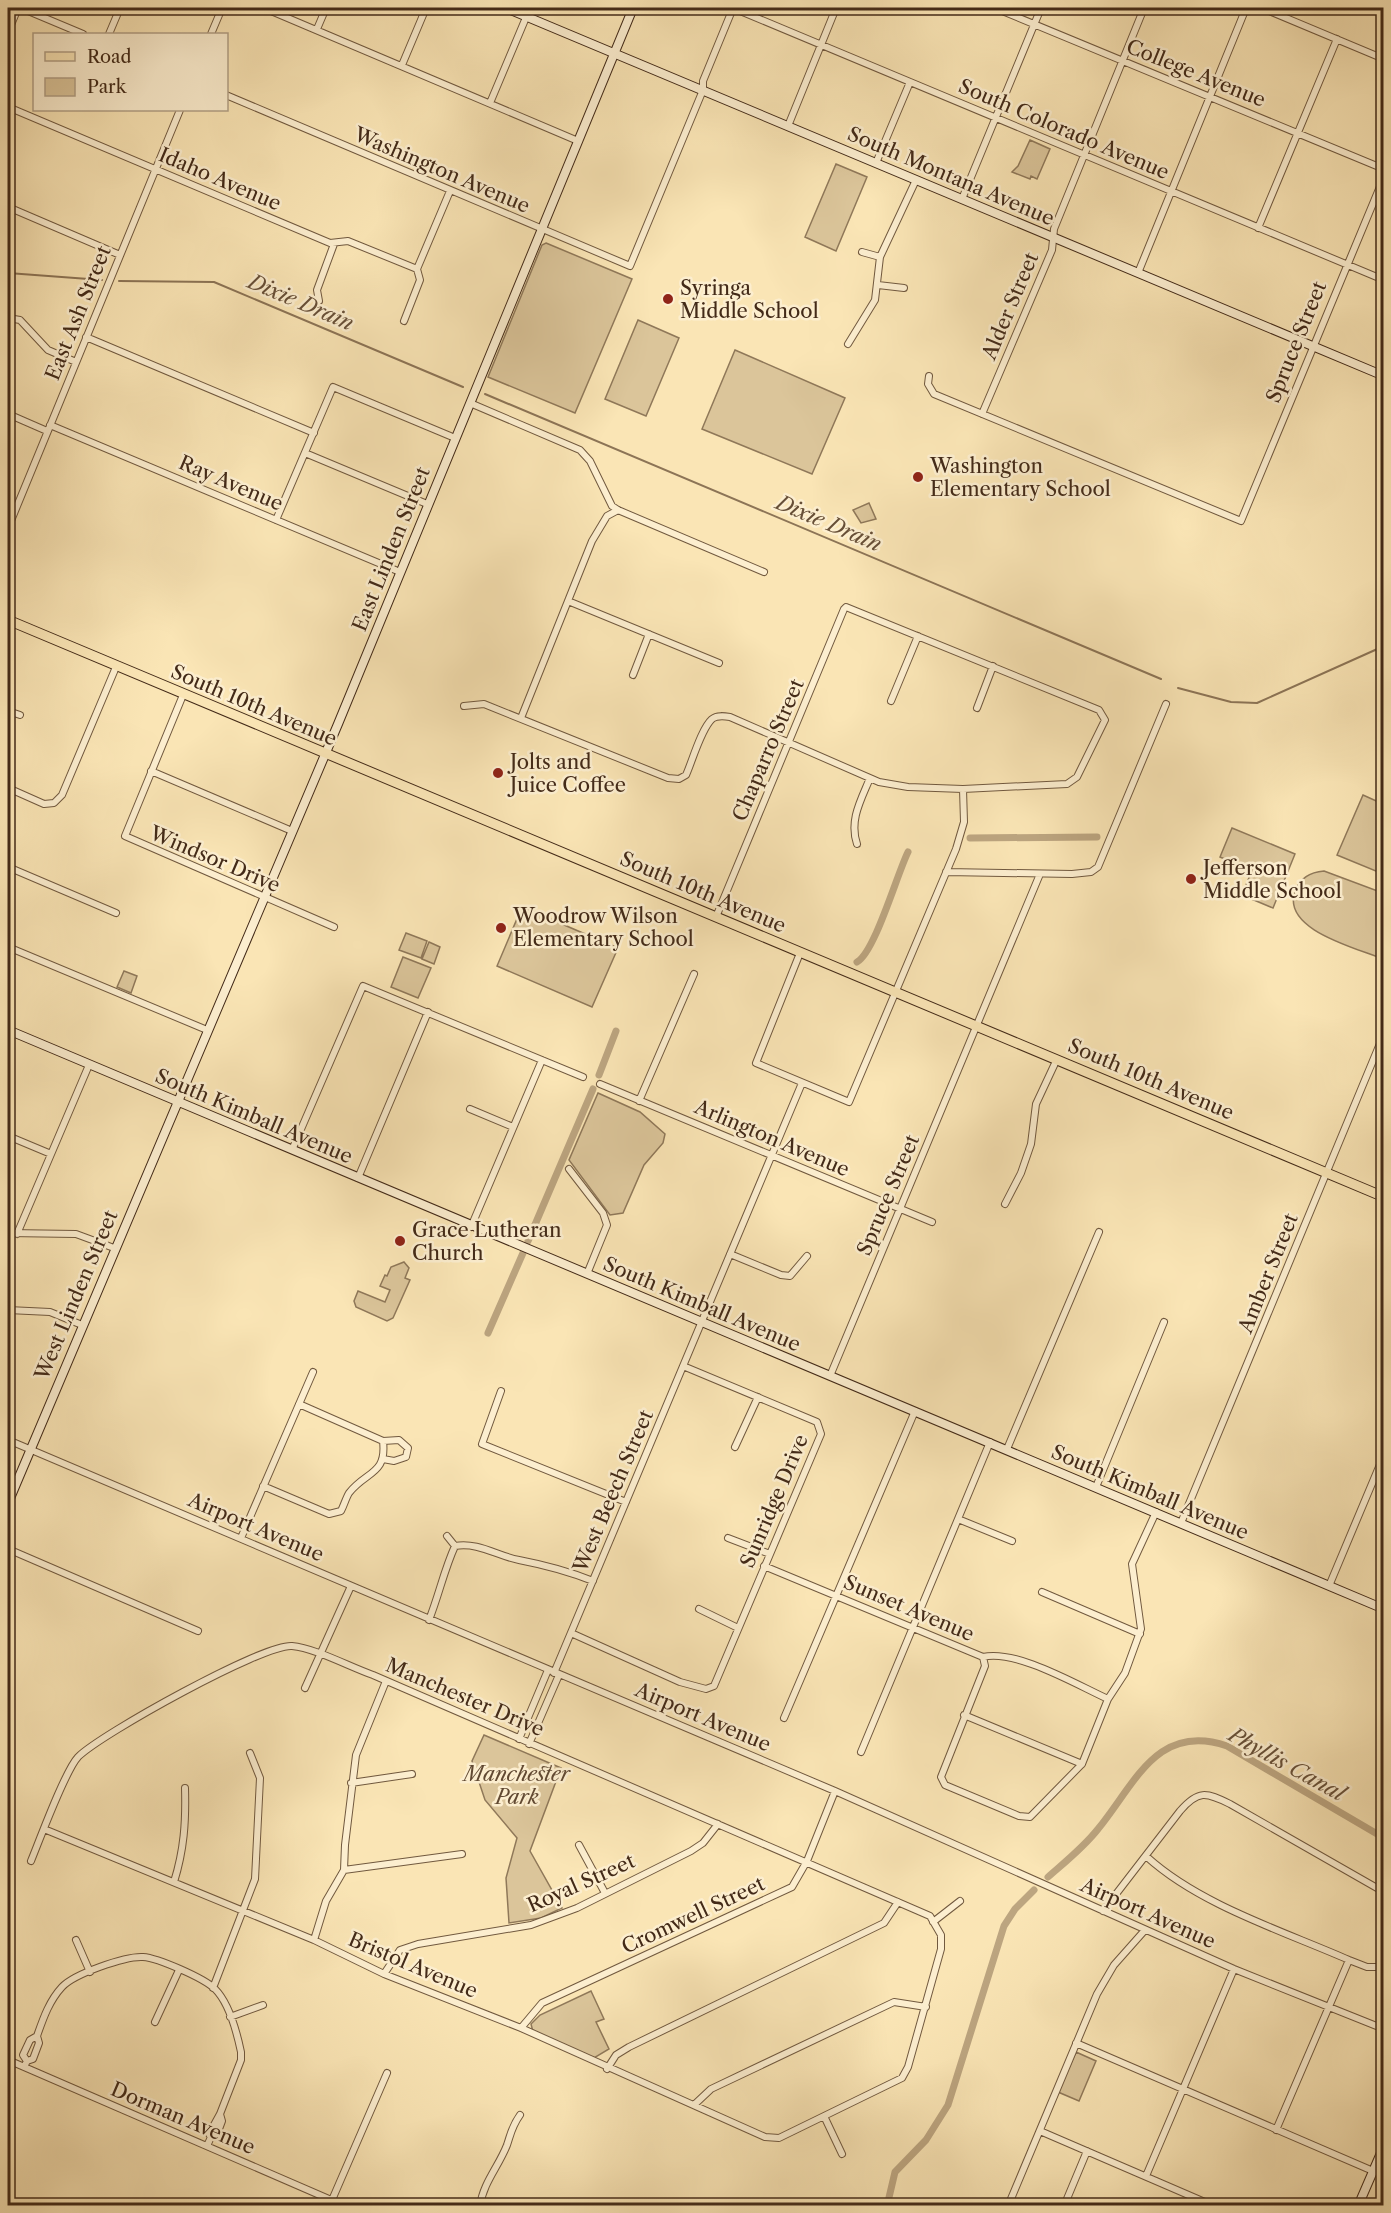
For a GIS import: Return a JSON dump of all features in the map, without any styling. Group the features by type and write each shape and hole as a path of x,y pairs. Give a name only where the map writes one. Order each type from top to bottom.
{"main road":[{"name":"South 10th Avenue","path":"8,621 1383,1197"}],"street":[{"path":"8,32 20,8 81,33"},
{"path":"109,33 120,8"},
{"path":"211,33 222,8"},
{"path":"264,8 578,141"},
{"path":"317,29 326,8"},
{"path":"402,65 426,8"},
{"name":"South Montana Avenue","path":"506,8 529,12 614,53 1383,376"},
{"name":"East Linden Street","path":"177,1101 325,755 633,8"},
{"path":"703,90 703,81 733,8"},
{"name":"South Colorado Avenue","path":"733,8 1383,280"},
{"path":"788,126 836,8"},
{"name":"College Avenue","path":"995,8 1383,169"},
{"path":"962,199 1041,8"},
{"name":"Alder Street","path":"982,414 1052,250 1053,237 1083,155 1144,8"},
{"path":"1138,273 1246,8"},
{"path":"1262,8 1383,59"},
{"path":"489,103 529,12"},
{"path":"1258,228 1337,39"},
{"path":"876,163 910,82"},
{"name":"Washington Avenue","path":"228,96 542,231 630,266 703,90"},
{"name":"Idaho Avenue","path":"8,107 334,244 348,241 418,271"},
{"name":"East Ash Street","path":"8,528 10,515 49,428 180,111"},
{"name":"Spruce Street","path":"982,414 1241,521 1383,177"},
{"path":"848,344 875,300 880,257 916,180"},
{"path":"404,321 420,280 418,271 450,191"},
{"path":"8,207 120,255"},
{"path":"319,301 317,290 334,244"},
{"path":"862,252 880,257"},
{"path":"878,285 904,288"},
{"path":"8,318 20,320 48,350 76,362"},
{"path":"86,337 314,433"},
{"path":"929,376 929,388 934,394 982,414"},
{"path":"276,520 333,387 454,438"},
{"path":"470,403 580,450 590,461 612,506 618,510 764,572"},
{"name":"Ray Avenue","path":"8,414 49,428 400,572"},
{"path":"305,453 427,504"},
{"path":"521,717 592,541 607,516 618,510"},
{"path":"568,601 719,663"},
{"name":"Chaparro Street","path":"716,917 844,609 846,607 858,610 918,636"},
{"path":"633,675 649,634"},
{"path":"464,706 484,704 668,778 679,779 686,776 713,718 730,717 870,778 908,788 963,789 1067,784 1077,777 1105,720 1099,710 918,636 891,701"},
{"path":"977,708 993,666"},
{"path":"8,788 44,804 54,803 62,795 116,667"},
{"name":"Windsor Drive","path":"183,695 125,836 334,927"},
{"path":"946,872 1040,874 1091,872 1098,867 1166,704"},
{"path":"8,711 20,716"},
{"path":"151,771 292,831"},
{"path":"857,844 853,831 856,810 870,778"},
{"path":"800,953 756,1063 849,1102 946,872 964,822 963,789"},
{"path":"8,867 116,913"},
{"name":"Spruce Street","path":"830,1376 978,1027 1040,874"},
{"path":"8,947 207,1030"},
{"path":"639,1101 694,974"},
{"path":"292,1150 363,986 583,1077"},
{"path":"358,1179 428,1012"},
{"name":"South Kimball Avenue","path":"8,1030 471,1227 702,1321 1383,1609"},
{"name":"Amber Street","path":"1181,1523 1383,1034"},
{"path":"1005,1204 1021,1173 1031,1144 1036,1104 1057,1059"},
{"path":"471,1227 542,1060"},
{"path":"17,1234 89,1065"},
{"name":"West Beech Street","path":"530,1743 554,1673 802,1083"},
{"name":"Arlington Avenue","path":"600,1084 932,1222"},
{"name":"West Linden Street","path":"8,1503 177,1101"},
{"path":"470,1109 513,1127"},
{"path":"8,1136 51,1154"},
{"path":"569,1169 603,1213 607,1225 587,1274"},
{"path":"1007,1449 1099,1232"},
{"path":"8,1233 76,1234 114,1248"},
{"path":"730,1254 781,1275 790,1276 807,1256"},
{"path":"8,1310 50,1312 82,1325"},
{"path":"1096,1487 1164,1322"},
{"name":"Sunridge Drive","path":"571,1633 680,1682 706,1689 714,1686 770,1554 821,1429 816,1422 683,1366"},
{"path":"241,1538 313,1372"},
{"path":"501,1391 482,1444 626,1502"},
{"path":"735,1447 758,1397"},
{"path":"299,1404 383,1441 399,1440 404,1443 408,1453 401,1460 383,1459"},
{"path":"784,1718 915,1411"},
{"name":"Airport Avenue","path":"8,1440 835,1791 1234,1969 1383,2029"},
{"path":"263,1486 329,1514 341,1511 349,1494 381,1465 383,1441"},
{"path":"861,1752 990,1442"},
{"path":"1329,1586 1383,1455"},
{"path":"983,1657 985,1666 942,1771 943,1782 1000,1808 1030,1818 1082,1764 1108,1699 1125,1673 1140,1634 1132,1564 1156,1512"},
{"path":"958,1519 1012,1541"},
{"path":"447,1536 455,1546"},
{"path":"728,1538 770,1554"},
{"path":"455,1546 473,1545 518,1560 562,1568 593,1581"},
{"path":"429,1620 442,1589 455,1546"},
{"path":"8,1550 198,1630"},
{"name":"Sunset Avenue","path":"764,1566 983,1657 1002,1656 1029,1664 1108,1699"},
{"path":"305,1688 351,1586"},
{"path":"1042,1592 1140,1634"},
{"path":"699,1609 738,1628"},
{"name":"Manchester Drive","path":"31,1861 77,1758 110,1734 271,1650 290,1646 386,1681 930,1916 941,1935 941,1949 926,2007"},
{"name":"West Beech Street","path":"519,1739 554,1673"},
{"path":"314,1940 327,1901 344,1869 351,1783 356,1755 386,1681"},
{"path":"964,1715 1082,1764"},
{"path":"213,1988 245,1912 255,1880 260,1778 250,1753"},
{"path":"351,1783 412,1774"},
{"path":"174,1882 184,1843 185,1788"},
{"name":"Cromwell Street","path":"521,2028 542,2003 792,1887 807,1861 835,1791"},
{"path":"1103,1911 1147,1857 1191,1797 1202,1794 1214,1796 1230,1804 1383,1892"},
{"name":"Royal Street","path":"384,1974 400,1950 418,1944 531,1925 577,1908 691,1851 704,1843 718,1824"},
{"name":"Bristol Avenue","path":"44,1829 314,1940 384,1974 521,2028 607,2069 765,2137 779,2138 824,2116"},
{"path":"579,1845 605,1893"},
{"path":"344,1869 462,1854"},
{"path":"1147,1857 1166,1874 1198,1895 1349,1959 1381,1968"},
{"path":"933,1922 960,1901"},
{"path":"607,2069 616,2055 629,2047 884,1923 898,1902"},
{"path":"1008,2205 1097,1994 1114,1965 1144,1930"},
{"path":"76,1940 90,1972"},
{"path":"26,2064 33,2059 39,2043 37,2036 45,2014 64,1984 130,1957 145,1957 179,1970 213,1988 230,2017 238,2041 241,2060 220,2114 222,2121 216,2137 211,2137 207,2146"},
{"path":"1276,2130 1349,1959"},
{"path":"1146,2176 1234,1969"},
{"path":"155,2022 179,1970"},
{"path":"694,2105 711,2090 894,2002 926,2007 908,2067 902,2078 824,2116 842,2154"},
{"path":"230,2017 263,2005"},
{"path":"1076,2043 1372,2171"},
{"name":"Dorman Avenue","path":"8,2060 26,2064 207,2146 345,2205"},
{"path":"332,2200 387,2073"},
{"path":"480,2205 481,2196 507,2144 511,2127 520,2115"},
{"path":"1040,2131 1214,2205"},
{"path":"1358,2205 1383,2146"},
{"path":"1064,2205 1087,2151"}],"green space":[{"path":"1030,140 1050,149 1037,179 1031,176 1030,179 1012,172 1018,166"},
{"path":"836,164 867,177 836,251 805,237"},
{"path":"546,243 632,279 575,413 488,377 542,245"},
{"path":"638,320 679,338 646,416 605,399"},
{"path":"735,350 845,398 812,474 702,429"},
{"path":"869,503 876,519 861,523 853,510"},
{"path":"1363,795 1383,804 1383,874 1337,855"},
{"path":"1232,828 1295,854 1273,908 1242,895 1252,870 1220,857"},
{"path":"1324,871 1383,893 1383,959 1324,936 1299,917 1294,905 1297,886 1307,876"},
{"path":"522,907 618,948 592,1007 497,966"},
{"path":"406,933 427,941 421,958 399,950"},
{"path":"429,942 440,947 434,964 422,959"},
{"path":"403,957 431,968 418,998 391,987"},
{"path":"124,971 137,976 131,993 117,987"},
{"path":"598,1093 640,1112 665,1134 663,1143 644,1165 623,1213 610,1215 569,1160"},
{"path":"404,1262 409,1268 405,1278 410,1280 393,1318 387,1321 356,1307 354,1301 358,1291 385,1302 390,1290 380,1286 385,1275 387,1276 391,1267"},
{"name":"Manchester Park","path":"484,1735 561,1768 530,1851 562,1908 541,1918 509,1923 506,1878 517,1838 485,1800 472,1761"},
{"path":"591,1991 604,2019 596,2022 609,2049 594,2058 533,2032 531,2024 540,2015"},
{"path":"1076,2052 1096,2061 1079,2101 1058,2092"}],"waterway":[{"name":"Dixie Drain","path":"8,273 102,280"},
{"name":"Dixie Drain","path":"119,281 214,282 463,387"},
{"name":"Dixie Drain","path":"485,394 1161,679"},
{"name":"Dixie Drain","path":"1178,688 1231,702 1257,703 1384,646"},
{"path":"970,838 1097,837"},
{"path":"857,962 864,955 878,929 908,852"},
{"path":"599,1075 616,1031"},
{"path":"528,1241 593,1089"},
{"path":"488,1333 523,1253"},
{"name":"Phyllis Canal","path":"1048,1877 1093,1836 1150,1762 1165,1750 1183,1743 1203,1741 1227,1746 1384,1838"},
{"name":"Phyllis Canal","path":"887,2206 895,2172 926,2140 948,2105 1004,1926 1015,1909 1034,1890"}],"place":[{"name":"Syringa Middle School","path":"668,299"},
{"name":"Washington Elementary School","path":"918,477"},
{"name":"Jolts and Juice Coffee","path":"498,773"},
{"name":"Jefferson Middle School","path":"1191,879"},
{"name":"Woodrow Wilson Elementary School","path":"501,928"},
{"name":"Grace Lutheran Church","path":"400,1241"}]}
